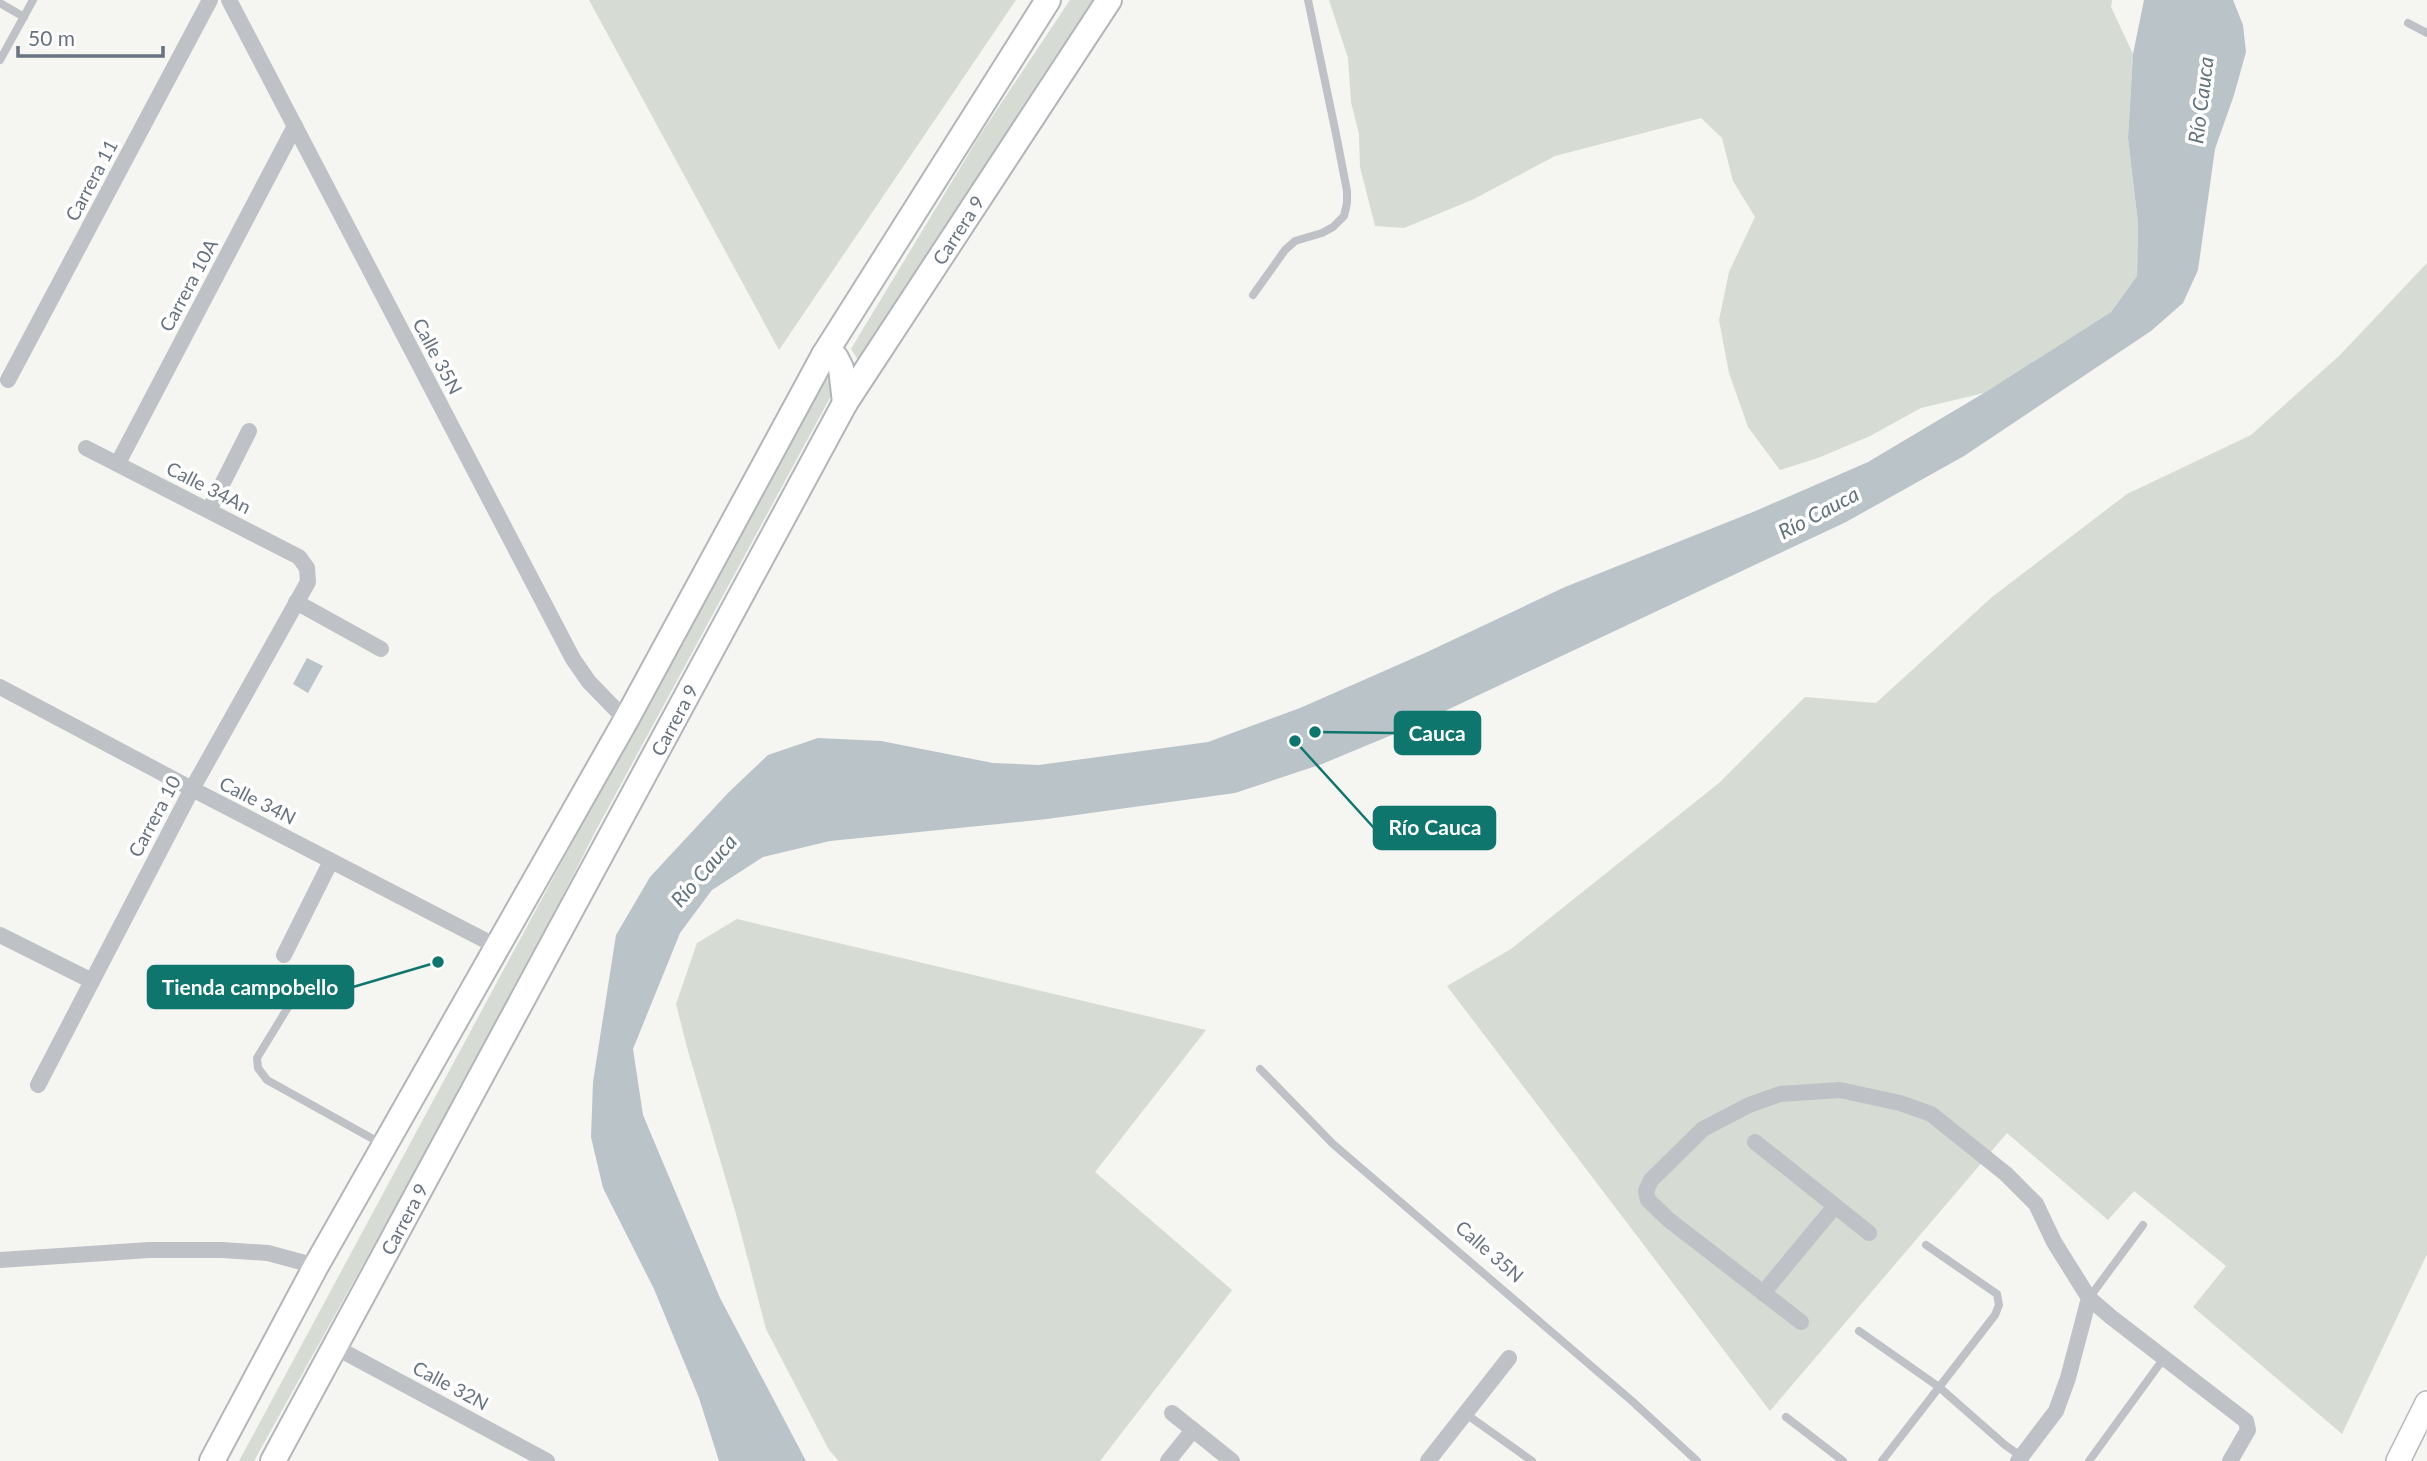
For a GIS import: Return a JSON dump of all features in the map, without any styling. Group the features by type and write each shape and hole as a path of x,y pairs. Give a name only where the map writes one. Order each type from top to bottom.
{"main road":[{"path":"212,1461 316,1266 626,720 824,355 1048,0"},
{"name":"Carrera 9","path":"273,1461 845,404 1109,0"},
{"path":"824,355 836,358 841,368 845,404"},
{"path":"2398,1461 2427,1403"}],"street":[{"name":"Carrera 11","path":"8,380 210,0"},
{"name":"Calle 35N","path":"229,0 573,659 589,682 626,720"},
{"name":"Carrera 10A","path":"118,463 295,126"},
{"path":"209,510 248,431"},
{"name":"Calle 34An","path":"86,449 299,557 307,568"},
{"name":"Carrera 10","path":"38,1085 192,789 307,582 307,568"},
{"path":"296,602 381,649"},
{"name":"Calle 34N","path":"0,687 498,947"},
{"path":"284,955 331,861"},
{"path":"0,934 92,981"},
{"path":"1801,1322 1669,1220 1648,1200 1646,1191 1651,1180 1703,1129 1721,1118 1780,1094 1840,1090 1900,1103 1931,1114 2006,1174 2036,1205 2054,1242 2090,1298 2246,1421 2248,1430 2230,1461"},
{"path":"1755,1142 1869,1233"},
{"path":"1763,1293 1835,1206"},
{"path":"0,1260 149,1250 222,1250 268,1253 316,1266"},
{"path":"2020,1459 2056,1412 2090,1298"},
{"name":"Calle 32N","path":"335,1347 547,1461"},
{"path":"1428,1461 1509,1358"},
{"path":"1172,1413 1232,1461"},
{"path":"1168,1461 1193,1430"}],"lane":[{"path":"0,60 33,0"},
{"path":"1253,295 1285,250 1295,241 1334,227 1344,216 1348,204 1308,0"},
{"path":"0,3 24,17"},
{"path":"2408,23 2427,33"},
{"path":"293,999 257,1058 258,1068 267,1080 384,1145"},
{"name":"Calle 35N","path":"1260,1069 1333,1144 1632,1401 1697,1461"},
{"path":"2090,1298 2143,1225"},
{"path":"1882,1461 1996,1315 1999,1305 1997,1294 1926,1245"},
{"path":"1859,1331 1938,1387 2020,1459"},
{"path":"2089,1461 2164,1358"},
{"path":"1466,1414 1532,1461"},
{"path":"1786,1417 1843,1461"}],"shaded area":[{"path":"589,0 1016,0 779,350"},
{"path":"1070,0 1097,0 859,361 851,349 980,135"},
{"path":"1329,0 2112,0 2111,7 2133,54 2128,138 2138,223 2137,276 2111,312 1984,393 1921,408 1870,436 1818,458 1780,470 1748,427 1729,373 1719,320 1729,272 1755,217 1733,181 1722,138 1701,118 1555,156 1474,199 1404,228 1375,226 1360,167 1359,134 1351,102 1348,58"},
{"path":"2427,263 2427,1254 2342,1434 2193,1307 2226,1266 2134,1191 2108,1220 2007,1133 1770,1411 1447,986 1511,949 1719,783 1805,697 1876,703 1992,597 2127,494 2251,435 2340,355"},
{"path":"827,375 832,394 594,834 518,985 254,1461 239,1461 579,830"},
{"path":"737,919 1206,1030 1095,1172 1232,1290 1100,1461 839,1461 829,1450 766,1329 676,1004 697,943"}],"water":[{"name":"Río Cauca","path":"2144,0 2233,0 2243,25 2246,52 2215,149 2198,270 2183,303 2151,331 1964,456 1846,522 1411,727 1322,764 1235,793 1047,819 830,841 763,857 712,890 680,933 633,1049 643,1115 720,1298 806,1461 719,1461 699,1398 654,1289 603,1188 591,1137 593,1082 616,935 650,877 728,793 768,755 818,738 881,741 993,763 1039,765 1208,742 1300,708 1565,587 1753,512 1868,462 1984,393 2111,312 2137,276 2138,223 2128,138 2133,54"},
{"path":"307,658 323,666 308,693 293,684"}],"place":[{"name":"Cauca","path":"1315,732"},
{"name":"Río Cauca","path":"1295,741"},
{"name":"Tienda campobello","path":"438,962"}]}
